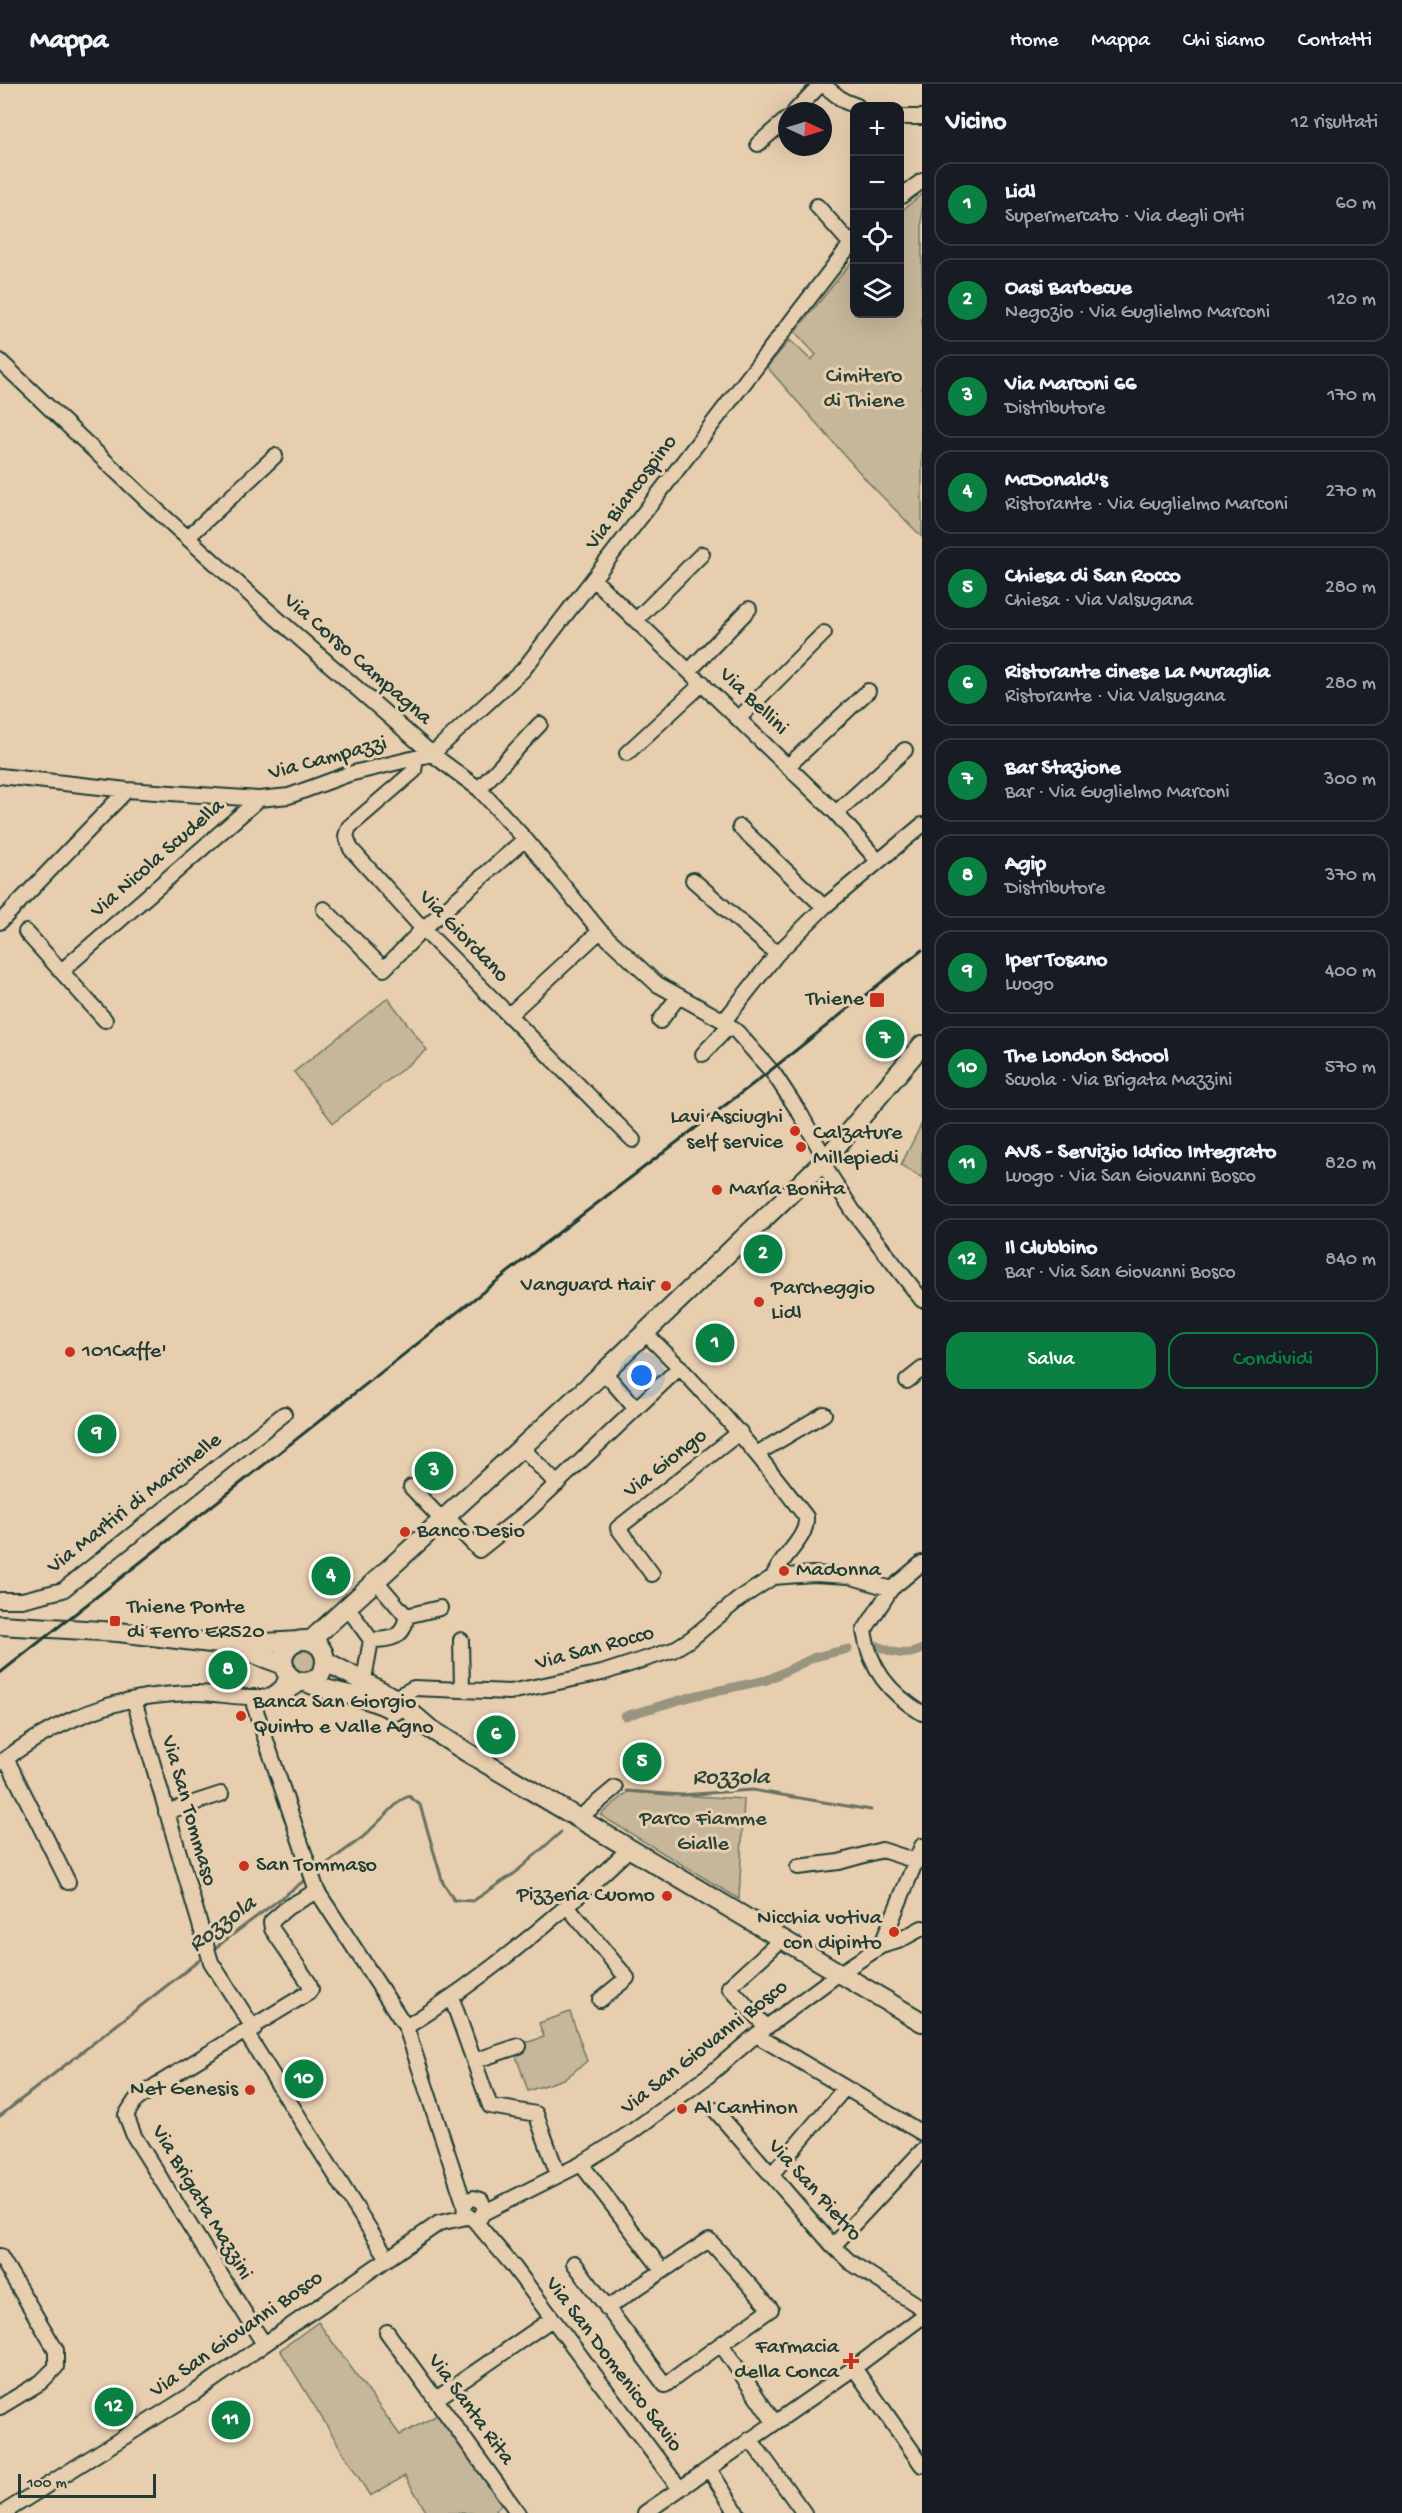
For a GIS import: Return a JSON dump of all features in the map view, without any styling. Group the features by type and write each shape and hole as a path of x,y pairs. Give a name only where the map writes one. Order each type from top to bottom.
{"main road":[{"path":"0,1625 52,1627 228,1645 270,1641 303,1632 345,1610 604,1372 825,1160 922,1046"},
{"path":"295,1676 287,1650 314,1649 325,1643 345,1610"},
{"path":"0,1618 27,1625"},
{"path":"270,1641 314,1649 364,1688 429,1728 628,1850 922,2022"},
{"path":"228,1645 320,1688 364,1688 394,1698 429,1728"},
{"path":"295,1676 320,1675 314,1649"}],"street":[{"path":"804,102 822,84 850,103"},
{"path":"904,117 922,117"},
{"path":"758,144 778,126"},
{"path":"904,194 922,181"},
{"name":"Via Biancospino","path":"817,206 850,239"},
{"name":"Via Biancospino","path":"432,754 523,670 850,246"},
{"name":"Via Corso Campagna","path":"0,361 187,538 432,754 479,789 525,839 600,931 657,984 727,1024 774,1074 801,1115 825,1160 828,1172 852,1211 922,1300"},
{"path":"187,538 275,456"},
{"path":"637,619 702,554"},
{"name":"Via Bellini","path":"593,579 836,813 878,861"},
{"path":"690,670 749,609"},
{"path":"739,718 824,633"},
{"path":"627,753 703,683"},
{"path":"788,766 868,691"},
{"path":"479,789 540,724"},
{"path":"836,813 905,750"},
{"name":"Via Campazzi","path":"0,776 127,790 259,799 289,796 349,774 432,754"},
{"name":"Via Giordano","path":"417,758 414,771 349,827 346,836 351,849 423,929 633,1140"},
{"path":"0,922 127,790"},
{"name":"Via Nicola Scudella","path":"65,975 77,970 84,961 84,951 259,799"},
{"path":"704,1054 777,954 824,907 922,825"},
{"path":"740,827 824,907"},
{"path":"324,909 384,969 423,929 525,839"},
{"path":"693,880 777,954"},
{"path":"509,1015 600,931"},
{"path":"26,932 105,1020"},
{"path":"660,1021 678,997"},
{"path":"645,1333 740,1432 807,1521 801,1535 781,1561 773,1577"},
{"path":"411,1487 479,1550 528,1511 680,1367"},
{"path":"907,1381 922,1369"},
{"path":"604,1372 636,1409"},
{"name":"Via Martiri di Marcinelle","path":"0,1600 22,1600 63,1590 284,1414"},
{"path":"758,1453 824,1414"},
{"name":"Via Giongo","path":"652,1574 618,1528 740,1432"},
{"path":"522,1448 557,1484"},
{"path":"922,1563 891,1589 864,1631 866,1645 876,1671 887,1687 902,1701 922,1713"},
{"name":"Via San Rocco","path":"394,1698 414,1688 510,1692 602,1673 663,1653 692,1638 739,1599 773,1577 813,1574 849,1576 891,1589"},
{"path":"377,1582 406,1616"},
{"path":"406,1616 440,1608"},
{"path":"345,1610 371,1640 364,1688"},
{"path":"371,1640 395,1637 402,1633 406,1616"},
{"path":"461,1640 462,1689"},
{"path":"68,1882 3,1760 36,1738 107,1704 196,1693 270,1698 295,1676"},
{"path":"255,1697 255,1705 313,1881 406,2027 452,1999 509,1956 568,1907 628,1850"},
{"name":"Via San Tommaso","path":"134,1700 211,1962 250,2031"},
{"path":"579,1818 615,1788"},
{"path":"166,1812 221,1794"},
{"path":"881,1946 922,1846"},
{"path":"798,1867 839,1862 882,1850 916,1861"},
{"name":"Via Brigata Mazzini","path":"264,2344 134,2136 126,2115 135,2101 155,2086 250,2031 311,1989 272,1929 272,1922 313,1881"},
{"path":"568,1907 627,1978 600,2000"},
{"name":"Via San Giovanni Bosco","path":"3,2513 194,2393 439,2223 474,2209 512,2200 581,2164 630,2133 709,2075 761,2031 839,1974 881,1946 898,1941 922,1928"},
{"path":"781,1940 729,1987 761,2031 844,2089 922,2133"},
{"path":"452,1999 490,2106 536,2115 558,2175"},
{"name":"Via San Domenico Savio","path":"406,2027 456,2179 513,2266 680,2489"},
{"path":"250,2031 387,2257"},
{"path":"474,2061 519,2046"},
{"path":"771,2175 844,2089"},
{"name":"Via San Pietro","path":"715,2110 833,2246 850,2262 922,2308"},
{"path":"833,2246 922,2151"},
{"path":"581,2164 663,2271"},
{"path":"574,2263 606,2307 665,2385 771,2309 709,2240 606,2307"},
{"path":"0,2256 56,2350 56,2367 41,2382 0,2407"},
{"path":"653,2510 922,2317"},
{"path":"436,2399 552,2319"},
{"name":"Via Santa Rita","path":"387,2332 518,2513"},
{"path":"721,2344 774,2422"},
{"path":"854,2368 922,2465"},
{"path":"750,2439 804,2513"},
{"path":"709,2469 737,2513"}],"green space":[{"name":"Cimitero di Thiene","path":"922,194 922,537 869,483 767,367 790,340 811,360 816,355 795,332 850,264 850,318 904,318 904,209"},
{"path":"388,998 427,1050 333,1123 294,1072"},
{"path":"922,1123 922,1178 901,1165"},
{"path":"304,1649 313,1653 317,1662 313,1671 304,1675 295,1671 291,1662 295,1653"},
{"name":"Parco Fiamme Gialle","path":"628,1792 744,1799 739,1899 600,1815"},
{"path":"570,2012 587,2061 566,2078 528,2091 515,2053 522,2044 544,2037 539,2023"},
{"path":"318,2322 400,2435 441,2413 506,2501 496,2510 498,2513 427,2513 405,2476 370,2496 280,2350"}],"waterway":[{"path":"873,1644 903,1653 922,1649"},
{"path":"625,1716 697,1695 767,1680 815,1657 848,1649"},
{"name":"Rozzola","path":"627,1791 681,1795 752,1790 871,1810"},
{"name":"Rozzola","path":"314,1873 363,1837 401,1800 409,1796 420,1805 443,1883 454,1900 473,1901 515,1873 561,1832"},
{"name":"Rozzola","path":"211,1951 309,1877"},
{"name":"Rozzola","path":"0,2116 206,1955"}],"railway":[{"path":"0,1673 540,1247 766,1074 922,950"}],"place":[{"name":"Thiene","path":"877,1000"},
{"name":"Bar Stazione","path":"885,1039"},
{"name":"Lavi Asciughi self service","path":"795,1131"},
{"name":"Calzature Millepiedi","path":"801,1147"},
{"name":"María Bonita","path":"717,1190"},
{"name":"Oasi Barbecue","path":"763,1254"},
{"name":"Vanguard Hair","path":"666,1286"},
{"name":"Parcheggio Lidl","path":"759,1302"},
{"name":"Lidl","path":"715,1343"},
{"name":"101Caffe'","path":"70,1352"},
{"name":"Iper Tosano","path":"97,1434"},
{"name":"Via Marconi 66","path":"434,1471"},
{"name":"Banco Desio","path":"405,1532"},
{"name":"Madonna","path":"784,1571"},
{"name":"McDonald's","path":"331,1576"},
{"name":"Thiene Ponte di Ferro ER520","path":"115,1621"},
{"name":"Agip","path":"228,1670"},
{"name":"Banca San Giorgio Quinto e Valle Agno","path":"241,1716"},
{"name":"Ristorante cinese La Muraglia","path":"496,1735"},
{"name":"Chiesa di San Rocco","path":"642,1762"},
{"name":"San Tommaso","path":"244,1866"},
{"name":"Pizzeria Cuomo","path":"667,1896"},
{"name":"Nicchia votiva con dipinto","path":"894,1932"},
{"name":"The London School","path":"304,2079"},
{"name":"Net Genesis","path":"250,2090"},
{"name":"Al Cantinon","path":"682,2109"},
{"name":"Farmacia della Conca","path":"851,2361"},
{"name":"Il Clubbino","path":"114,2407"},
{"name":"AVS - Servizio Idrico Integrato","path":"231,2420"}]}
